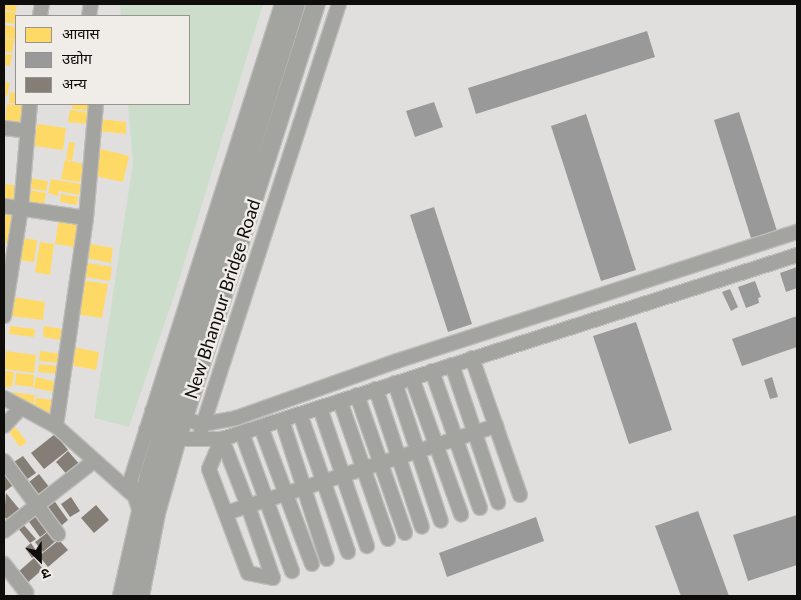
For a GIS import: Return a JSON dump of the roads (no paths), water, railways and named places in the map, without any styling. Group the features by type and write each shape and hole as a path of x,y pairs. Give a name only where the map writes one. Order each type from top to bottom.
{"street":[{"path":"282,4 168,414 203,424 236,418 397,361 797,232"},
{"name":"New Bhanpur Bridge Road","path":"168,414 296,4"},
{"name":"New Bhanpur Bridge Road","path":"122,596 140,512 161,434 316,4"},
{"path":"199,440 339,4"},
{"path":"4,316 21,208 30,105"},
{"path":"56,426 86,218 96,105"},
{"path":"4,128 28,131"},
{"path":"4,206 86,218"},
{"path":"140,512 131,493 130,482 161,434 199,440 222,439 797,255"},
{"path":"472,358 520,495"},
{"path":"452,365 498,502"},
{"path":"432,371 480,508"},
{"path":"412,378 461,514"},
{"path":"395,383 441,521"},
{"path":"376,389 422,528"},
{"path":"357,395 405,533"},
{"path":"4,398 56,426 131,493"},
{"path":"340,401 388,539"},
{"path":"4,426 20,408"},
{"path":"320,408 367,546"},
{"path":"300,414 348,552"},
{"path":"282,420 327,559"},
{"path":"226,513 496,426"},
{"path":"261,427 312,564"},
{"path":"242,433 292,571"},
{"name":"New Bhanpur Bridge Road","path":"140,596 156,513 161,434"},
{"path":"222,439 248,506 273,578 248,573 209,469 222,439"},
{"path":"4,531 94,460"},
{"path":"4,461 58,534"},
{"path":"4,564 26,592"}]}
